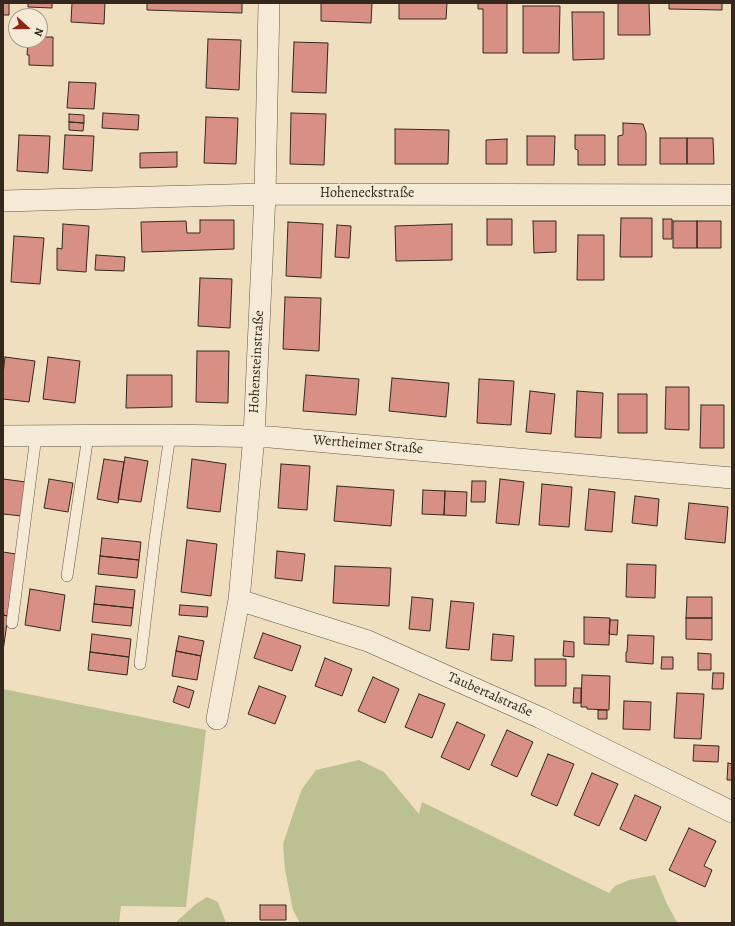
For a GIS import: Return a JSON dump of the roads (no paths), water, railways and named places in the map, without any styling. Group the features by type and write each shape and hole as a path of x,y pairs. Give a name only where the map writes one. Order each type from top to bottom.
{"street":[{"name":"Hohensteinstraße","path":"217,720 239,600 254,436 265,194 269,3"},
{"name":"Hoheneckstraße","path":"3,201 265,194 732,195"},
{"name":"Wertheimer Straße","path":"3,436 278,437 732,478"},
{"name":"Taubertalstraße","path":"239,600 368,641 541,718 732,812"}],"lane":[{"path":"12,623 36,436"},
{"path":"67,576 88,436"},
{"path":"140,664 155,540 170,436"}]}
